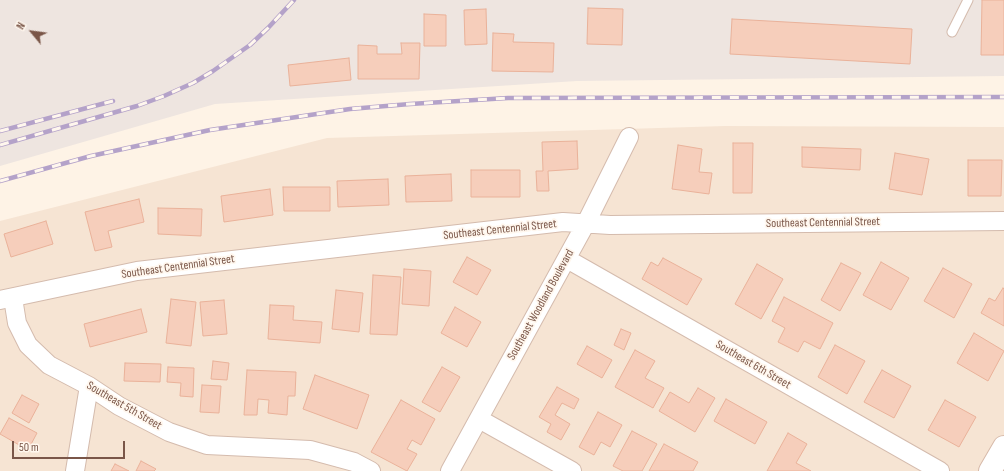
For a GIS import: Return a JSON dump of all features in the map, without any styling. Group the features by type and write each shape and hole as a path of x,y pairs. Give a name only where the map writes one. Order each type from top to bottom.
{"street":[{"name":"Southeast Woodland Boulevard","path":"450,471 567,259 629,137"},
{"name":"Southeast Centennial Street","path":"7,299 137,271 563,222 610,225 1004,221"},
{"name":"Southeast 6th Street","path":"567,259 940,471"},
{"name":"Southeast 5th Street","path":"7,299 28,345 49,365 89,386 119,406 169,432 207,445 310,450 354,462 371,471"},
{"path":"74,471 89,386"},
{"path":"478,419 572,471"},
{"path":"990,471 1004,447"}],"lane":[{"path":"952,32 968,0"}],"shaded area":[{"path":"0,0 1004,0 1004,76 577,81 215,104 0,166"},
{"path":"725,126 1004,127 1004,471 0,471 0,221 327,138"}],"building":[{"path":"982,0 1004,0 1004,55 981,55"},
{"path":"588,8 623,9 622,45 587,44"},
{"path":"486,9 487,44 465,45 464,10"},
{"path":"424,14 446,15 446,46 424,46"},
{"path":"732,19 912,29 910,64 730,54"},
{"path":"493,33 514,34 513,42 554,43 553,72 492,71"},
{"path":"401,43 420,43 419,79 358,79 358,45 377,46 377,54 402,54"},
{"path":"349,58 351,80 290,86 288,65"},
{"path":"577,141 578,169 548,171 549,191 537,191 536,171 543,171 542,142"},
{"path":"733,143 753,143 752,193 733,193"},
{"path":"678,145 702,149 699,172 712,173 709,194 672,189"},
{"path":"802,147 861,149 860,170 802,167"},
{"path":"895,153 929,159 922,195 889,189"},
{"path":"968,160 1002,160 1001,196 968,196"},
{"path":"471,170 520,170 520,197 471,197"},
{"path":"451,174 452,201 406,202 405,176"},
{"path":"388,179 389,205 338,207 337,181"},
{"path":"283,187 330,187 330,211 284,211"},
{"path":"270,189 273,215 224,222 221,196"},
{"path":"139,199 144,222 108,231 112,247 95,251 85,212"},
{"path":"158,208 202,209 201,236 158,234"},
{"path":"46,221 53,244 11,257 4,234"},
{"path":"467,257 491,270 477,295 453,282"},
{"path":"663,258 702,279 687,305 642,279 651,262 658,266"},
{"path":"881,262 909,278 891,310 863,295"},
{"path":"841,263 861,273 840,311 821,300"},
{"path":"757,264 783,279 761,319 735,304"},
{"path":"943,268 972,284 954,318 924,301"},
{"path":"404,269 431,271 429,306 402,304"},
{"path":"373,275 401,277 397,335 370,334"},
{"path":"1003,288 1004,326 981,313 989,298 995,301"},
{"path":"336,290 363,293 359,332 332,329"},
{"path":"784,297 833,323 820,349 804,341 798,352 778,342 785,328 772,321"},
{"path":"171,299 196,302 191,346 166,343"},
{"path":"224,300 227,334 203,336 200,302"},
{"path":"270,305 294,306 293,320 322,322 320,343 268,339"},
{"path":"455,307 481,322 467,347 441,333"},
{"path":"141,309 147,332 90,347 84,324"},
{"path":"621,329 631,333 624,350 614,345"},
{"path":"974,333 1004,351 988,381 957,363"},
{"path":"835,345 865,361 847,394 818,377"},
{"path":"587,346 612,360 602,378 577,364"},
{"path":"635,350 655,361 645,378 664,388 653,408 615,387"},
{"path":"213,361 229,363 227,380 211,379"},
{"path":"125,363 161,364 160,382 124,381"},
{"path":"168,367 194,368 193,397 180,396 181,383 167,382"},
{"path":"442,367 460,377 440,412 422,402"},
{"path":"247,370 296,372 295,396 288,396 287,415 268,413 269,400 258,399 257,415 244,415"},
{"path":"882,370 911,386 894,418 864,402"},
{"path":"315,375 369,395 357,429 303,409"},
{"path":"202,385 221,386 219,413 200,412"},
{"path":"557,387 579,399 574,409 562,403 555,415 570,424 561,440 547,432 551,424 539,417"},
{"path":"698,388 715,398 695,432 659,411 670,392 689,403"},
{"path":"22,395 39,404 29,423 12,413"},
{"path":"726,399 767,422 755,444 714,421"},
{"path":"401,400 435,419 421,445 412,440 407,449 417,454 407,471 371,452"},
{"path":"945,400 976,417 959,447 928,430"},
{"path":"598,412 622,425 610,447 601,442 594,455 579,447"},
{"path":"9,418 37,433 28,450 0,434"},
{"path":"632,431 657,444 642,471 623,471 613,466"},
{"path":"788,433 807,444 796,463 811,471 767,471"},
{"path":"664,444 698,462 693,471 649,471"},
{"path":"141,461 156,469 154,471 136,471"},
{"path":"115,464 129,471 111,471"}],"railway":[{"path":"0,145 137,106 193,83 250,45 294,0"},
{"path":"0,181 91,156 210,130 350,109 508,98 1004,97"},
{"path":"0,131 113,101"}]}
